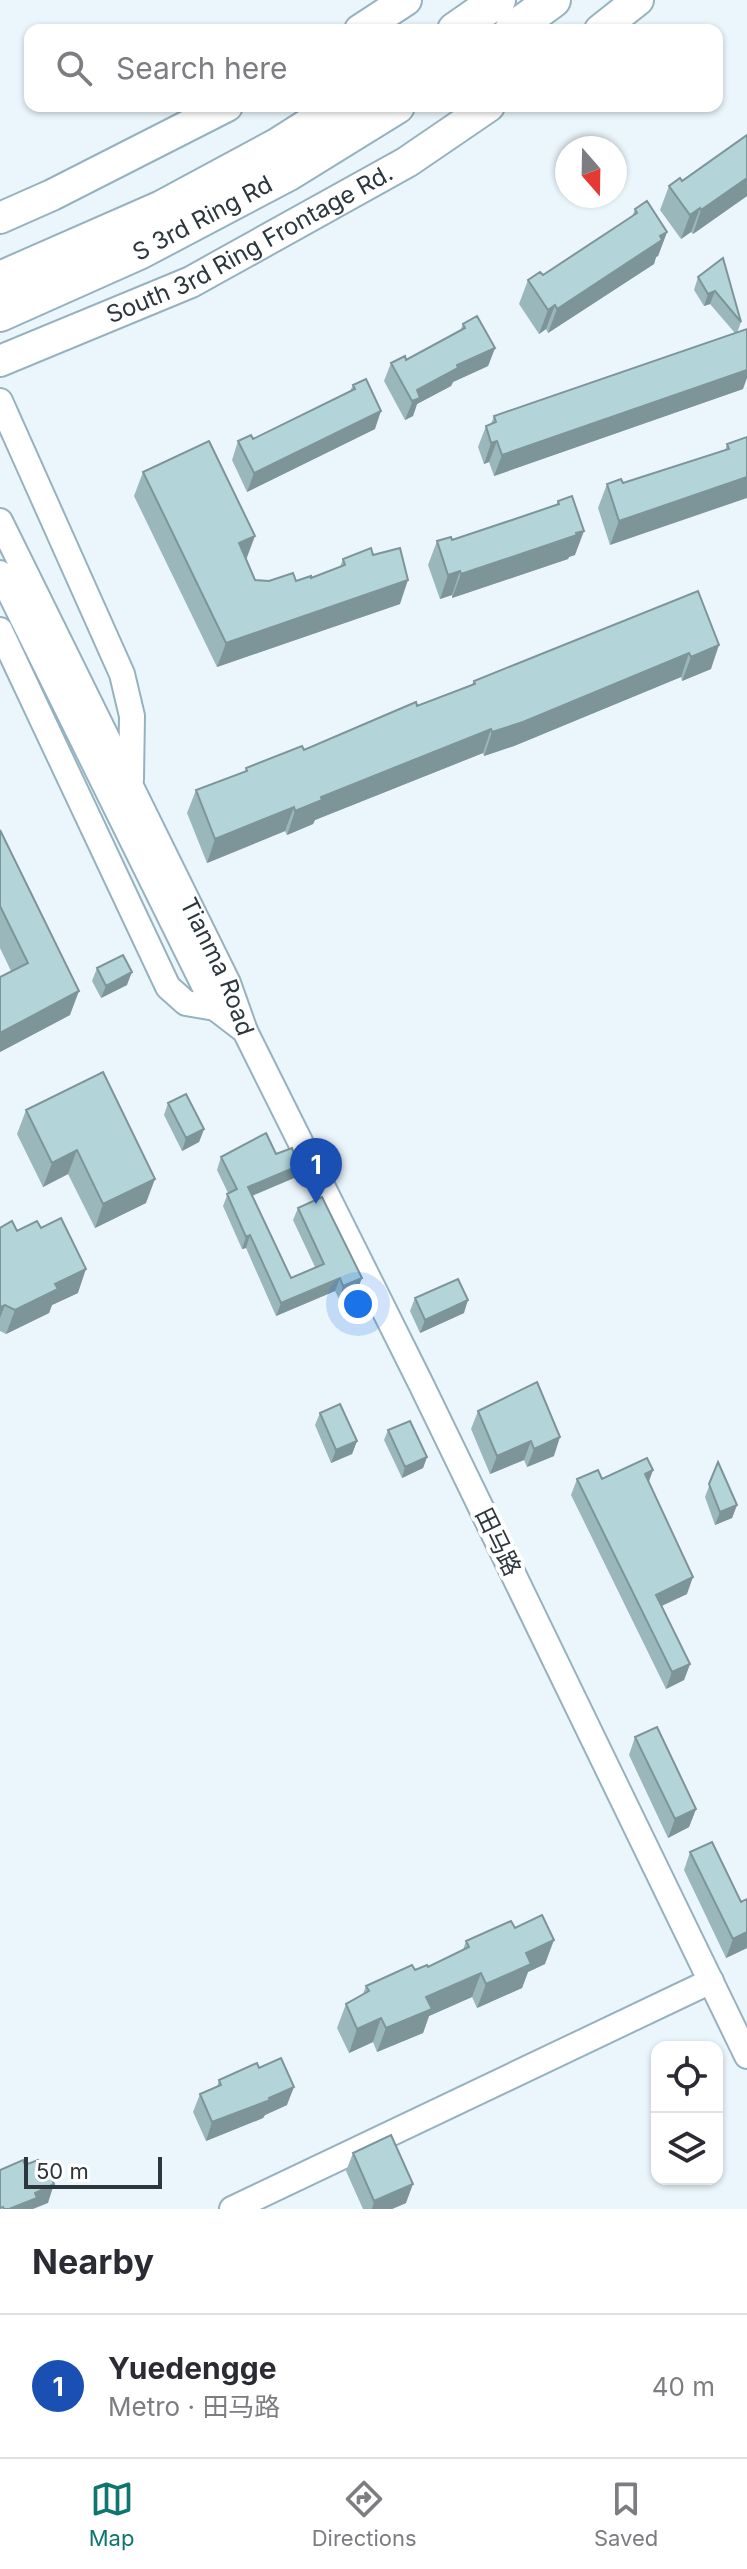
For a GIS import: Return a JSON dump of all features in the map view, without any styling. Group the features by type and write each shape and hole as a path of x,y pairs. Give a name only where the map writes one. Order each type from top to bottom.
{"highway":[{"path":"464,24 498,0"},
{"path":"520,24 553,0"},
{"name":"S 3rd Ring Rd","path":"0,279 162,208 277,146 331,112"},
{"name":"S 3rd Ring Rd","path":"0,314 139,252 287,174 387,112"}],"main road":[{"path":"369,24 406,0"},
{"path":"608,24 638,0"},
{"path":"0,218 215,112"},
{"name":"South 3rd Ring Frontage Rd.","path":"0,361 191,282 407,162 480,112"}],"street":[{"path":"0,401 122,674 132,716 130,782"},
{"name":"Tianma Road","path":"0,521 66,682 215,1008 245,1031"},
{"name":"Tianma Road","path":"0,573 130,782 228,983 245,1031"},
{"path":"0,630 168,987 186,1003 215,1008"},
{"name":"田马路","path":"245,1031 421,1384 747,2056"},
{"path":"232,2209 711,1981"}],"building":[{"path":"747,135 747,178 690,215 669,186 680,178 682,181"},
{"path":"647,201 667,232 660,236 662,240 557,309 555,305 548,310 528,280 540,272 543,275 628,219 637,213 635,209"},
{"path":"723,258 741,322 715,291 708,294 698,277"},
{"path":"477,316 495,348 457,365 458,368 417,390 420,398 412,401 391,363 405,356 406,360 465,328 463,324"},
{"path":"747,329 747,370 502,455 497,441 491,443 486,426 496,422 494,416"},
{"path":"366,379 381,411 254,473 238,441 251,435 253,439 355,389 353,385"},
{"path":"747,437 747,477 619,521 607,484 621,479 623,483 729,449 727,444"},
{"path":"209,441 255,536 239,543 255,580 269,581 293,573 296,581 311,578 345,565 343,559 371,548 373,555 400,548 408,580 226,643 143,472"},
{"path":"572,496 584,531 461,574 460,571 448,575 437,541 451,537 452,540 515,519 559,504 558,501"},
{"path":"698,591 719,645 691,657 689,653 523,722 492,732 491,729 321,797 322,800 295,811 294,807 215,839 196,790 302,746 304,750 416,702 417,706 475,684 474,681"},
{"path":"0,830 79,991 0,1033 0,977 28,963 0,906"},
{"path":"123,955 132,972 106,986 97,968"},
{"path":"103,1072 155,1179 103,1204 77,1150 52,1163 26,1110"},
{"path":"186,1094 204,1129 186,1138 168,1103"},
{"path":"266,1133 276,1154 292,1148 298,1166 248,1187 291,1278 324,1264 298,1208 322,1197 362,1278 343,1286 340,1278 281,1303 250,1235 246,1237 227,1194 237,1189 221,1157"},
{"path":"61,1218 86,1269 55,1284 58,1289 15,1310 5,1305 0,1307 0,1228 12,1221 17,1231 37,1221 41,1228"},
{"path":"458,1279 468,1300 425,1320 415,1298"},
{"path":"537,1382 560,1437 534,1449 531,1441 497,1456 478,1411"},
{"path":"340,1404 357,1441 336,1450 320,1413"},
{"path":"410,1421 427,1457 405,1467 388,1430"},
{"path":"647,1458 653,1470 645,1474 693,1577 656,1595 690,1664 672,1672 577,1479 598,1470 602,1479"},
{"path":"718,1462 737,1505 720,1512 709,1484"},
{"path":"657,1727 696,1809 675,1819 635,1737"},
{"path":"712,1842 741,1902 747,1899 747,1932 733,1939 690,1852"},
{"path":"542,1915 554,1940 526,1953 531,1964 486,1984 481,1973 426,1997 432,2009 386,2028 381,2018 357,2029 346,2004 369,1991 366,1986 412,1965 415,1970 428,1967 469,1947 466,1941 511,1921 515,1928"},
{"path":"281,2058 294,2087 270,2100 212,2122 200,2094 221,2085 219,2080 257,2063 259,2068"},
{"path":"391,2135 413,2184 374,2201 353,2153"},
{"path":"23,2160 25,2165 38,2160 40,2164 47,2161 54,2184 35,2193 37,2198 9,2209 0,2208 0,2170"}],"place":[{"name":"Yuedengge","path":"316,1204"}]}
